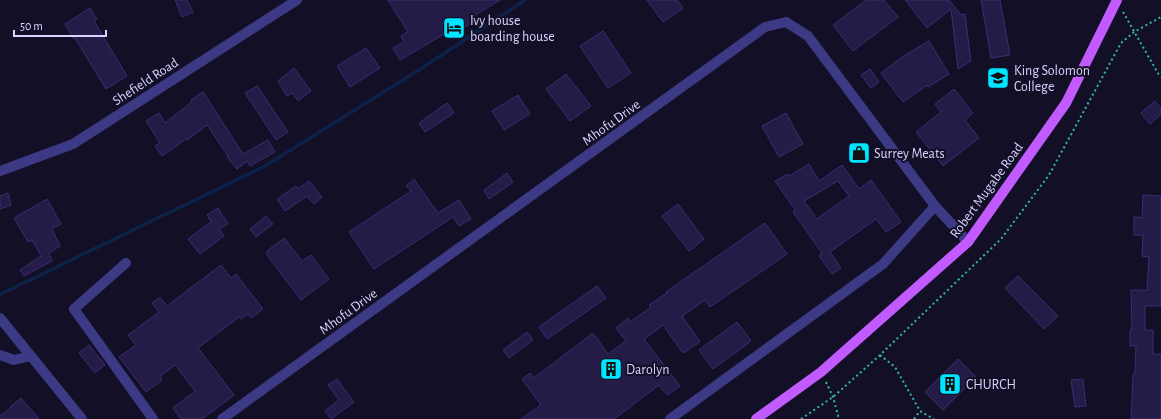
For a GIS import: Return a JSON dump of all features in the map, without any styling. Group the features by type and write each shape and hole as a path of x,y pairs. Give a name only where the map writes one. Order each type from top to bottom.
{"main road":[{"name":"Robert Mugabe Road","path":"756,419 821,372 968,242 1066,103 1115,1"}],"street":[{"name":"Shefield Road","path":"0,171 73,144 297,0"},
{"name":"Mhofu Drive","path":"222,419 765,27 786,22 808,36 935,206 968,242"},
{"path":"670,419 883,264 935,206"},
{"path":"126,263 74,309 153,419"},
{"path":"0,318 82,419"},
{"path":"0,355 14,360 31,356"}],"path":[{"path":"1115,1 1161,77"},
{"path":"880,355 895,367 920,411 934,419"},
{"path":"821,372 833,397 839,419"},
{"path":"914,419 920,411"}],"building":[{"path":"175,0 187,0 193,12 182,17"},
{"path":"388,0 500,0 467,20 470,24 447,39 444,34 400,60 393,48 404,42 401,36 408,32"},
{"path":"647,0 677,0 683,8 663,22"},
{"path":"866,0 884,0 898,17 853,51 833,25"},
{"path":"905,0 949,0 961,15 965,14 971,61 958,69 951,9 927,28"},
{"path":"981,0 1000,0 1010,55 991,58"},
{"path":"90,8 97,19 94,21 127,76 106,89 65,24"},
{"path":"603,31 631,73 608,88 580,46"},
{"path":"929,41 949,74 928,87 927,85 903,102 881,73 905,55"},
{"path":"366,48 380,68 350,87 337,66"},
{"path":"294,68 311,91 298,101 292,93 287,96 278,81"},
{"path":"870,69 879,82 871,88 861,75"},
{"path":"566,74 591,106 570,121 546,89"},
{"path":"257,86 288,132 276,140 245,93"},
{"path":"954,89 973,113 965,120 979,138 943,166 916,132 941,112 935,104"},
{"path":"203,92 243,154 268,140 275,152 250,166 247,161 237,169 227,157 228,156 207,125 162,156 155,146 160,143 146,121 159,113 165,123 192,102 191,100"},
{"path":"518,95 530,114 504,130 492,111"},
{"path":"1155,101 1161,108 1161,114 1150,124 1141,113"},
{"path":"447,103 454,113 425,132 419,123"},
{"path":"786,113 803,144 779,157 762,126"},
{"path":"809,164 819,181 842,165 859,189 871,180 901,222 886,232 876,219 830,252 841,268 832,274 819,256 822,253 793,212 795,210 775,181 788,174 789,176","holes":["838,181 849,196 817,219 804,201"]},
{"path":"507,173 513,182 489,199 484,190"},
{"path":"414,179 438,213 459,200 471,219 459,226 453,217 374,269 349,232 411,191 406,186"},
{"path":"309,181 322,197 314,204 307,196 285,211 277,199 296,186 298,189"},
{"path":"8,193 11,205 0,209 0,196"},
{"path":"1143,195 1161,196 1161,306 1145,306 1145,330 1153,330 1153,354 1161,354 1161,419 1131,419 1136,346 1130,346 1130,330 1132,330 1131,290 1147,290 1149,257 1142,256 1143,235 1134,235 1134,217 1142,218"},
{"path":"47,199 61,224 52,229 60,246 49,253 52,261 24,276 20,270 41,256 32,240 28,242 14,218"},
{"path":"678,204 704,239 689,251 662,216"},
{"path":"218,208 228,224 219,229 224,236 200,254 188,239 211,222 207,215"},
{"path":"266,216 273,224 256,237 250,229"},
{"path":"765,223 787,254 710,307 705,300 682,316 700,342 683,353 663,325 644,339 680,386 667,395 659,385 614,419 521,419 541,405 522,379 530,373 534,378 593,333 608,354 626,341 616,328 628,318 630,322 651,307 649,305 667,293 666,292"},
{"path":"284,238 302,261 311,255 329,279 301,300 267,255 267,251"},
{"path":"221,265 231,278 236,274 263,309 251,318 248,314 241,319 239,317 198,348 234,395 202,419 181,419 173,408 195,391 175,365 160,376 162,380 146,392 119,357 136,345 128,335 159,312 152,303 160,297 167,306"},
{"path":"1018,276 1058,316 1044,329 1005,288"},
{"path":"597,286 606,298 547,339 539,327"},
{"path":"737,322 751,341 713,369 699,350"},
{"path":"527,332 533,340 509,358 503,350"},
{"path":"89,345 105,365 95,373 79,353"},
{"name":"CHURCH","path":"958,359 976,377 943,410 925,392"},
{"path":"337,379 354,402 331,419 325,411 339,400 328,385"},
{"path":"1083,379 1086,406 1075,407 1071,380"},
{"path":"21,398 39,419 0,419 0,416"}],"waterway":[{"path":"1,294 265,166 419,70 525,0"}],"place":[{"name":"Ivy house boarding house","path":"454,28"},
{"name":"King Solomon College","path":"998,78"},
{"name":"Surrey Meats","path":"859,153"},
{"name":"Darolyn","path":"611,369"},
{"name":"CHURCH","path":"950,384"}]}
